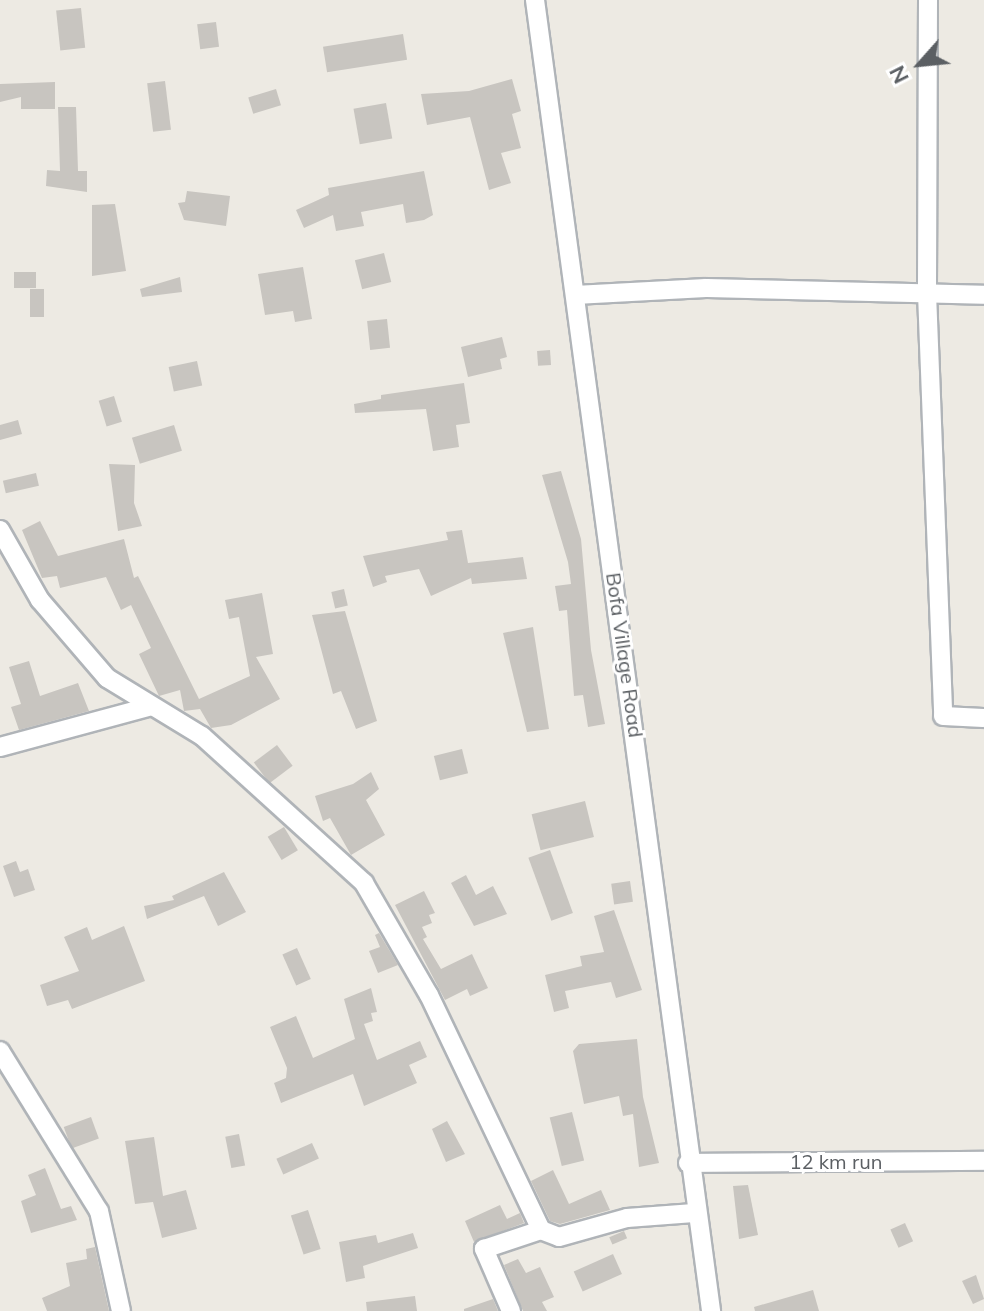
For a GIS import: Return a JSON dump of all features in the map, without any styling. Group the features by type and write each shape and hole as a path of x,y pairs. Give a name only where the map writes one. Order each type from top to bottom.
{"street":[{"name":"Bofa Village Road","path":"535,0 641,767 694,1213 711,1311"},
{"path":"928,0 927,293 943,716 984,718"},
{"path":"575,295 706,288 984,295"},
{"path":"0,530 40,600 107,678 243,769 364,883 419,975 541,1230"},
{"path":"0,747 152,706"},
{"path":"0,1051 99,1211 121,1311"},
{"name":"12 km run","path":"688,1163 984,1161"},
{"path":"511,1311 484,1249 541,1230 559,1237 627,1218 694,1213"}],"building":[{"path":"81,8 85,48 60,50 56,11"},
{"path":"216,22 219,47 200,49 197,24"},
{"path":"403,34 407,60 327,72 323,47"},
{"path":"512,79 521,111 512,114 521,148 501,153 511,183 489,190 470,117 427,125 421,94 469,91"},
{"path":"165,81 171,130 153,132 147,83"},
{"path":"55,82 55,109 21,109 21,97 0,102 0,84"},
{"path":"276,89 281,105 253,114 248,97"},
{"path":"386,103 392,138 360,144 354,109"},
{"path":"58,107 76,107 78,171 87,171 87,192 46,186 47,170 60,171"},
{"path":"424,171 433,215 424,220 406,223 403,204 361,212 364,226 336,231 333,215 304,228 296,210 329,195 328,188"},
{"path":"187,191 230,196 226,226 184,220 178,203 185,202"},
{"path":"115,204 126,271 92,276 92,205"},
{"path":"384,253 391,282 362,289 355,260"},
{"path":"303,267 312,319 295,322 293,311 265,315 258,274"},
{"path":"14,272 36,272 36,288 14,288"},
{"path":"180,277 182,292 142,297 140,289"},
{"path":"30,289 44,289 44,317 30,317"},
{"path":"387,319 390,348 370,350 367,321"},
{"path":"502,337 507,357 500,359 502,369 468,377 461,347"},
{"path":"550,350 551,365 538,366 537,351"},
{"path":"197,361 202,385 174,391 169,367"},
{"path":"464,383 470,423 456,425 459,447 433,451 426,409 355,413 354,404 381,399 381,395"},
{"path":"114,396 122,422 107,426 99,401"},
{"path":"18,420 22,434 0,440 0,425"},
{"path":"174,425 182,451 140,464 132,438"},
{"path":"109,464 135,465 134,503 142,526 118,531"},
{"path":"561,471 581,539 591,650 605,724 588,727 583,695 574,696 567,610 559,611 555,586 571,584 568,562 542,475"},
{"path":"36,473 39,486 6,493 3,481"},
{"path":"40,521 58,556 124,539 134,578 138,576 199,699 250,676 239,617 229,619 225,600 262,593 273,654 256,657 280,699 231,725 211,728 200,709 184,711 180,690 159,696 139,654 151,648 131,605 121,610 106,577 60,588 57,576 42,578 22,530"},
{"path":"462,530 468,563 523,557 527,579 472,584 471,578 431,596 419,569 385,576 387,582 373,587 363,556 448,540 446,532"},
{"path":"344,589 348,606 335,608 331,592"},
{"path":"345,611 377,721 356,729 341,691 333,694 312,615"},
{"path":"533,627 549,729 527,732 503,633"},
{"path":"29,661 40,696 78,683 89,711 19,730 11,707 21,704 9,667"},
{"path":"277,745 293,766 269,783 254,762"},
{"path":"462,749 468,773 440,780 434,756"},
{"path":"371,772 379,789 366,800 385,835 351,855 330,818 323,821 315,796 353,784"},
{"path":"585,801 594,837 541,850 532,814"},
{"path":"284,827 298,850 282,860 268,837"},
{"path":"550,850 573,913 551,921 528,858"},
{"path":"16,861 20,872 28,869 35,890 14,897 3,866"},
{"path":"224,872 246,912 218,926 204,896 147,919 144,906 174,900 172,896"},
{"path":"466,875 476,895 493,886 507,914 474,926 451,883"},
{"path":"630,881 633,902 614,904 611,884"},
{"path":"424,891 435,913 429,915 432,923 422,927 427,937 423,939 441,969 472,954 488,988 470,996 467,989 445,1000 395,905"},
{"path":"614,910 642,990 616,998 611,982 565,991 569,1008 554,1012 545,975 582,966 580,956 604,952 594,916"},
{"path":"124,926 145,981 72,1009 68,1000 47,1006 40,985 79,971 64,937 87,927 92,940"},
{"path":"379,933 398,965 378,973 369,951 380,947 375,935"},
{"path":"297,948 311,979 296,986 282,955"},
{"path":"371,988 377,1012 371,1013 373,1021 364,1024 377,1060 420,1041 427,1057 409,1065 417,1083 364,1106 353,1074 281,1103 274,1083 286,1078 287,1068 270,1027 296,1016 313,1058 355,1039 344,999"},
{"path":"637,1039 643,1097 659,1163 639,1167 633,1114 623,1116 619,1096 584,1104 573,1051 579,1044"},
{"path":"572,1112 584,1161 562,1166 550,1118"},
{"path":"91,1117 99,1139 72,1149 64,1127"},
{"path":"447,1121 465,1154 446,1162 432,1129"},
{"path":"239,1134 245,1165 231,1168 225,1137"},
{"path":"154,1137 163,1196 186,1190 197,1229 162,1238 153,1202 135,1204 125,1141"},
{"path":"312,1143 319,1159 283,1174 276,1159"},
{"path":"45,1168 61,1209 71,1206 77,1220 31,1233 21,1201 36,1195 28,1175"},
{"path":"553,1170 569,1204 601,1190 610,1210 560,1224 550,1221 531,1181"},
{"path":"748,1185 758,1235 739,1239 733,1186"},
{"path":"500,1205 507,1219 520,1213 524,1223 474,1242 465,1221"},
{"path":"308,1210 321,1249 304,1255 291,1216"},
{"path":"905,1223 913,1241 899,1248 890,1230"},
{"path":"624,1231 627,1238 612,1245 609,1237"},
{"path":"413,1233 418,1248 363,1266 365,1278 346,1282 339,1242 376,1235 378,1243"},
{"path":"95,1247 109,1311 47,1311 42,1298 70,1286 66,1263 87,1259 86,1249"},
{"path":"613,1254 622,1274 583,1292 574,1271"},
{"path":"518,1259 526,1273 540,1267 554,1297 542,1302 547,1311 523,1311 504,1265"},
{"path":"976,1275 984,1299 973,1304 962,1281"},
{"path":"813,1290 819,1311 755,1311 754,1307"},
{"path":"415,1296 417,1311 367,1311 366,1302"},
{"path":"493,1299 498,1311 464,1311 464,1309"}]}
